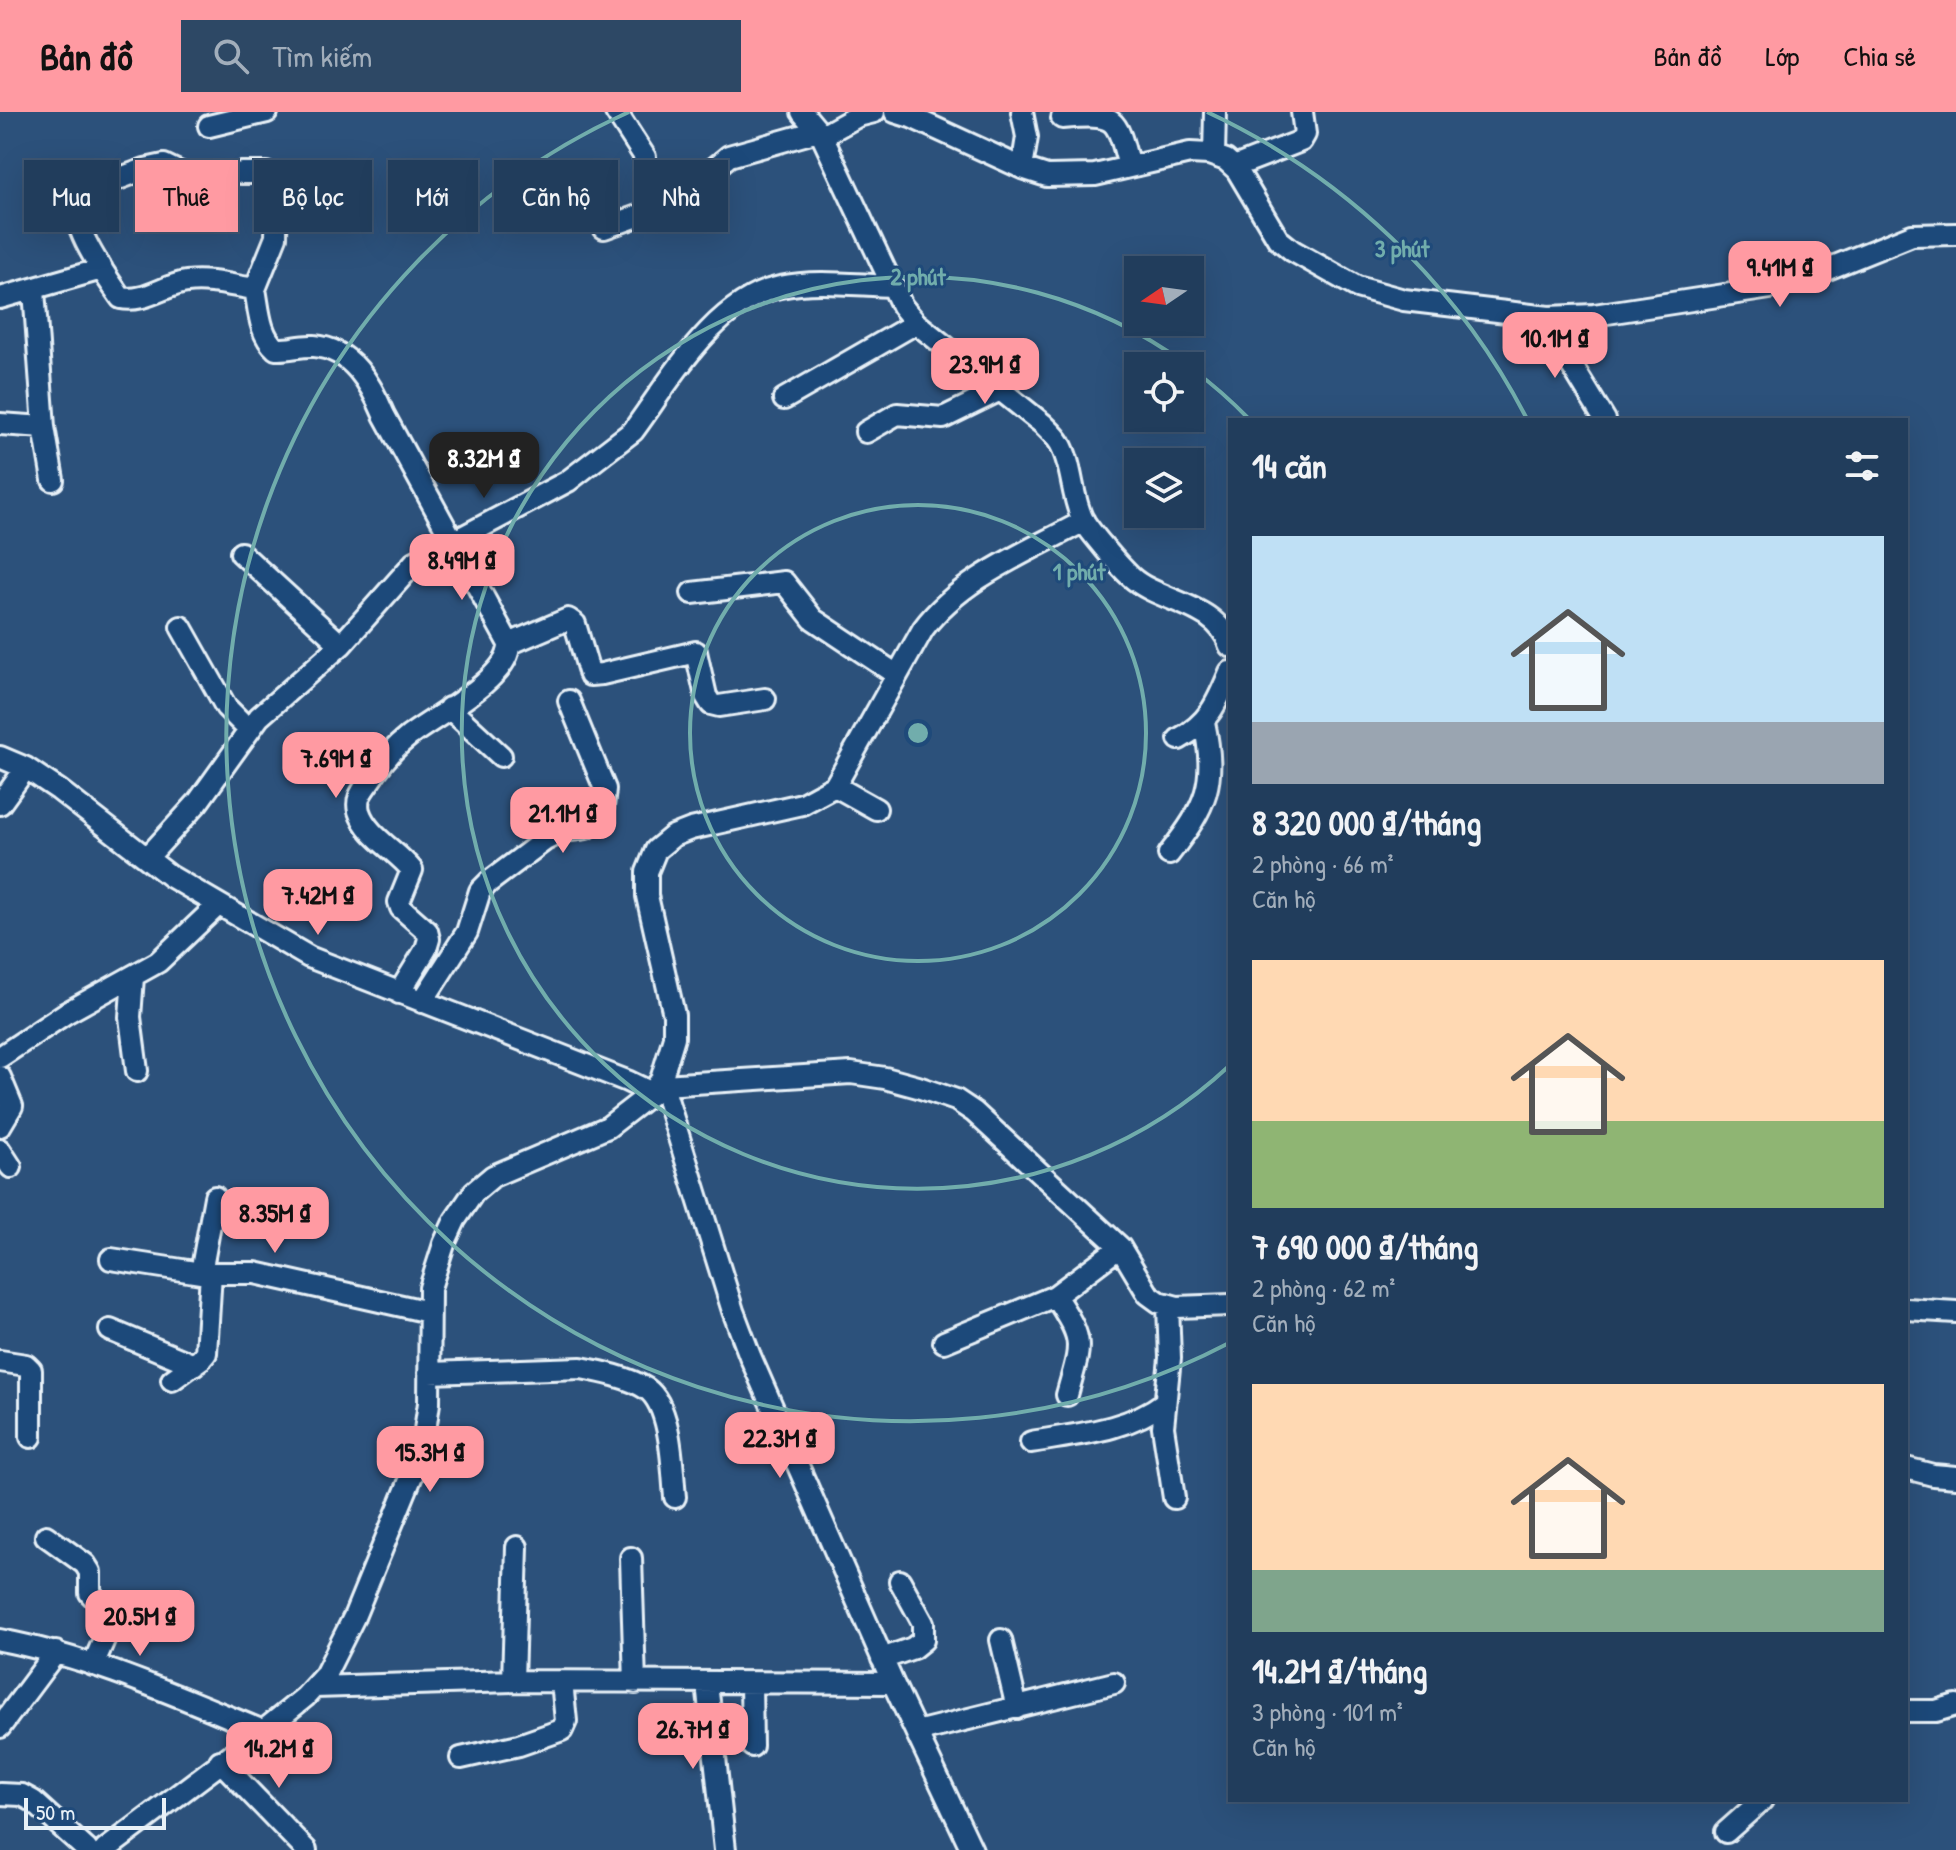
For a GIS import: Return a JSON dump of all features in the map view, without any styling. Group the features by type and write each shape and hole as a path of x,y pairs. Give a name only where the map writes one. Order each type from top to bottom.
{"street":[{"path":"209,126 267,112"},
{"path":"616,112 645,157"},
{"path":"802,112 820,133 902,306 916,323 1043,424 1059,441 1084,521 1131,576 1145,587 1205,616 1228,639"},
{"path":"618,223 680,197 729,156 820,133 874,112"},
{"path":"895,112 1047,176 1095,175 1190,153 1214,155 1234,167 1267,224 1278,239 1293,251 1357,287 1404,300 1555,317 1594,315 1770,288 1808,277 1912,235 1956,234"},
{"path":"1022,112 1027,137 1022,168"},
{"path":"1214,155 1215,112"},
{"path":"1234,167 1301,141 1305,134 1302,112"},
{"path":"1062,118 1093,115 1109,118 1122,137 1129,167"},
{"path":"135,173 88,190 76,204 76,218 121,298 130,300 185,282 200,281 255,289"},
{"path":"241,173 266,173 277,187 276,237 255,289 262,327 270,343 276,349 312,346 331,349 364,375 509,644 509,653 484,684 406,738 381,763 358,798 364,822 412,870 399,902 401,908 427,931 429,939 399,993"},
{"path":"0,298 102,269"},
{"path":"147,858 198,802 248,729 341,645 415,562 568,481 621,443 716,324 756,294 781,286 892,286"},
{"path":"34,290 44,427 53,480"},
{"path":"1555,317 1569,361 1604,418"},
{"path":"784,399 916,323"},
{"path":"866,432 897,414 943,418 1000,390"},
{"path":"0,424 44,427"},
{"path":"105,1850 263,1731 325,1675 354,1617 417,1466 427,1427 430,1288 455,1220 474,1192 493,1176 608,1127 659,1086 673,1046 674,1015 647,896 647,872 656,850 673,836 691,829 802,804 835,786 923,629 940,609 980,578 1084,521"},
{"path":"241,553 341,645"},
{"path":"692,593 784,582 813,619 897,675"},
{"path":"509,644 568,619 575,624 590,675 696,652 706,696 711,704 719,706 765,699"},
{"path":"181,627 226,707 248,729"},
{"path":"1179,739 1199,729 1219,699 1228,677"},
{"path":"422,1002 467,932 480,891 545,840 563,831 586,828 603,807 605,789 569,701"},
{"path":"449,708 501,756"},
{"path":"1169,854 1194,822 1204,802 1210,752 1204,722"},
{"path":"0,757 26,768 59,790 147,858 218,905 309,957 627,1081 659,1086 851,1073 885,1078 956,1100 974,1112 1120,1247 1148,1294 1168,1306 1228,1305"},
{"path":"0,804 26,768"},
{"path":"835,786 876,809"},
{"path":"0,1057 66,1013 158,962 218,905"},
{"path":"133,977 130,1017 137,1071"},
{"path":"0,1077 12,1106 0,1126"},
{"path":"659,1086 738,1326 882,1659 972,1850"},
{"path":"172,1380 206,1353 209,1342 206,1273 215,1197"},
{"path":"944,1342 1055,1296 1120,1247"},
{"path":"111,1259 206,1273 255,1273 429,1312"},
{"path":"1055,1296 1073,1325 1079,1343 1067,1395"},
{"path":"1168,1306 1170,1343 1164,1444 1174,1498"},
{"path":"1908,1309 1956,1312"},
{"path":"110,1330 194,1365"},
{"path":"0,1361 26,1365 31,1370 31,1437"},
{"path":"429,1373 581,1368 636,1384 649,1391 659,1404 669,1438 675,1497"},
{"path":"1031,1442 1117,1426 1151,1413 1165,1402"},
{"path":"1908,1468 1956,1477"},
{"path":"46,1536 85,1564 90,1572 90,1593 109,1613 109,1628 93,1665"},
{"path":"513,1681 517,1547"},
{"path":"631,1558 635,1683"},
{"path":"882,1659 913,1648 923,1640 923,1623 900,1581"},
{"path":"0,1640 56,1652 158,1688 263,1731"},
{"path":"1001,1640 1017,1708"},
{"path":"0,1727 8,1706 56,1652"},
{"path":"315,1687 513,1681 893,1683"},
{"path":"461,1758 519,1745 562,1730 566,1721 562,1682"},
{"path":"707,1683 725,1850"},
{"path":"751,1683 752,1746"},
{"path":"916,1732 1114,1683"},
{"path":"1908,1711 1936,1711 1956,1705"},
{"path":"220,1761 306,1850"},
{"path":"0,1794 22,1795 33,1801 87,1850"},
{"path":"1726,1832 1760,1802"}]}
